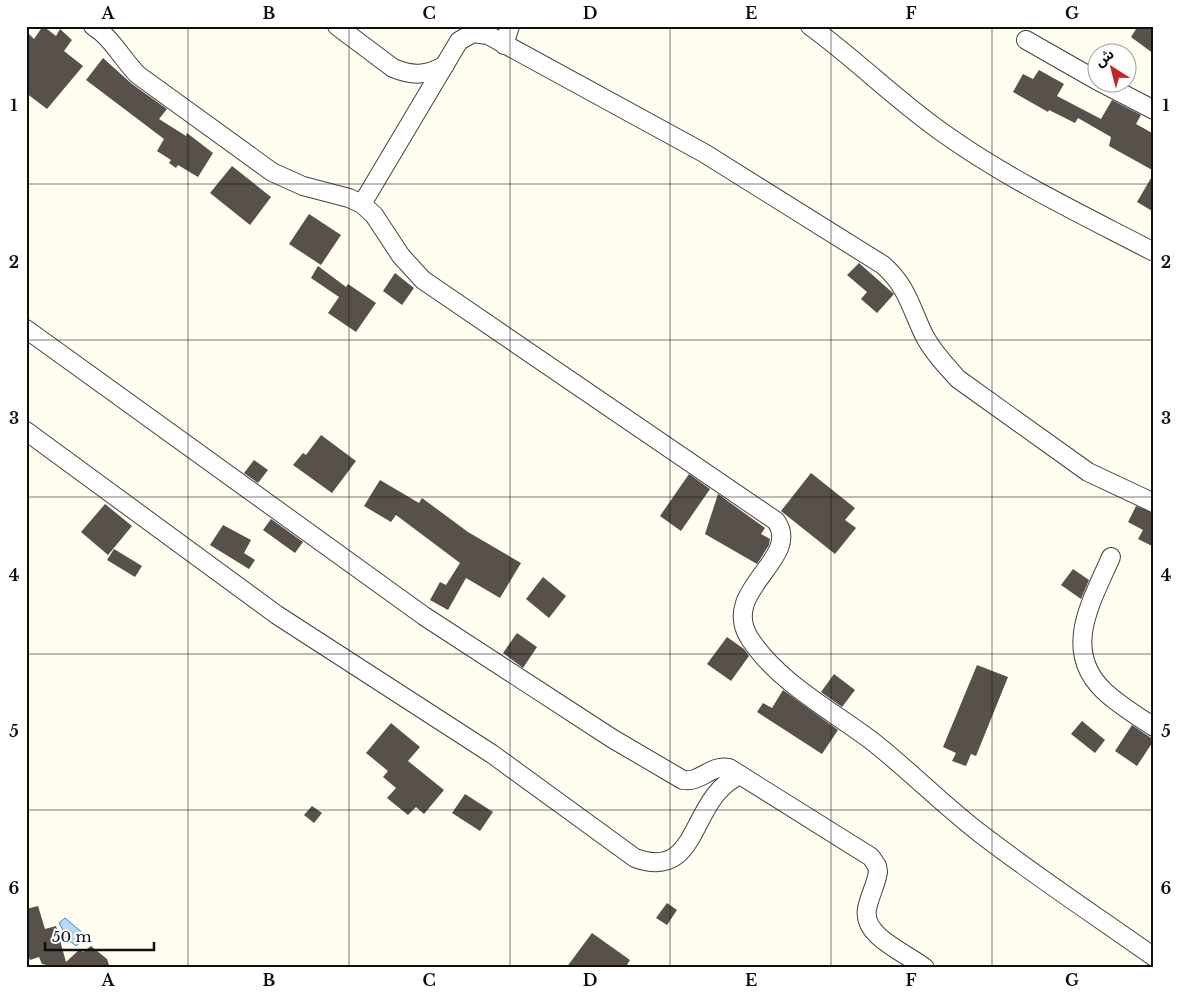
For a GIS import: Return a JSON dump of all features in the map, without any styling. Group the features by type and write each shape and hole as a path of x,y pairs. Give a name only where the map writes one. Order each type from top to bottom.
{"street":[{"path":"93,26 108,37 124,60 138,75 272,172 303,186 349,198 362,204 374,215 401,256 424,280 776,521 782,532 781,544 744,600 742,610 746,631 757,647 790,680 872,741 980,833 1154,957"},
{"path":"337,26 393,68 403,72 425,74 445,65"},
{"path":"504,45 510,26"},
{"path":"810,26 842,50 919,116 970,152 1025,185 1154,252"},
{"path":"362,204 459,41 473,33 488,36 704,152 883,265 901,283 926,338 946,367 958,379 1088,472 1154,503"},
{"path":"1026,40 1088,76"},
{"path":"1119,92 1154,110"},
{"path":"26,329 424,616 613,738 683,780 695,780 719,767 729,768 875,861 878,872 867,909 868,923 876,934 925,968"},
{"path":"26,431 277,615 492,754 635,858 658,863 669,861 679,855 686,846 714,795 725,784 740,775"},
{"path":"1111,557 1085,620 1082,641 1084,655 1095,681 1104,691 1154,727"}],"water":[{"path":"65,918 86,936 76,946 60,933 63,930 59,923"}],"building":[{"path":"43,26 56,36 60,29 72,40 64,51 83,66 47,109 26,93 26,31 34,39"},
{"path":"1138,26 1154,26 1154,54 1138,42 1131,37"},
{"path":"103,58 132,84 167,109 159,119 186,136 187,133 213,153 198,177 178,165 176,168 169,163 171,160 157,151 164,139 86,80"},
{"path":"1039,70 1064,84 1057,96 1101,119 1112,100 1141,115 1136,124 1154,134 1154,171 1109,146 1111,137 1078,118 1075,123 1049,110 1048,112 1013,92 1023,74 1033,79"},
{"path":"232,166 271,197 250,225 210,193"},
{"path":"1154,173 1154,212 1137,202"},
{"path":"309,214 341,235 321,265 289,244"},
{"path":"859,263 894,294 877,313 861,299 867,292 847,275"},
{"path":"318,266 346,287 348,284 376,303 356,332 328,313 339,297 311,278"},
{"path":"395,273 414,288 402,305 383,291"},
{"path":"321,435 356,461 332,493 293,465 303,453 306,455"},
{"path":"254,460 268,470 258,483 244,473"},
{"path":"811,473 855,508 845,520 856,528 835,554 781,511"},
{"path":"689,474 710,489 681,531 660,516"},
{"path":"380,480 419,503 422,498 468,532 521,563 500,598 466,578 448,610 430,600 440,582 446,585 460,563 396,515 391,522 364,506"},
{"path":"718,494 765,528 761,534 770,539 769,545 757,564 705,534"},
{"path":"105,504 132,526 108,555 81,532"},
{"path":"1136,506 1154,513 1154,547 1138,539 1143,530 1128,522"},
{"path":"271,519 303,542 295,553 263,530"},
{"path":"223,525 251,540 244,553 255,560 249,569 210,545"},
{"path":"114,549 142,566 135,577 107,560"},
{"path":"1073,569 1089,580 1081,599 1061,585"},
{"path":"543,577 566,596 549,618 526,599"},
{"path":"517,633 537,647 523,668 503,653"},
{"path":"727,637 744,649 749,656 731,681 707,664"},
{"path":"977,665 1008,677 976,756 971,754 966,766 952,761 956,753 943,747"},
{"path":"834,674 855,690 842,707 821,692"},
{"path":"783,690 838,730 822,754 757,712 763,703 772,708"},
{"path":"1082,721 1105,740 1095,753 1071,734"},
{"path":"391,723 420,747 408,761 444,790 424,814 416,807 408,815 387,798 396,788 383,777 388,771 366,753"},
{"path":"1132,725 1154,740 1137,766 1115,751"},
{"path":"465,794 493,812 480,831 452,813"},
{"path":"312,806 322,813 314,823 304,815"},
{"path":"667,903 677,910 667,925 656,918"},
{"path":"38,906 45,929 56,926 66,962 80,949 83,952 91,946 107,959 110,968 61,968 42,964 39,957 30,960 26,951 26,909"},
{"path":"592,933 630,960 625,968 566,968"}]}
